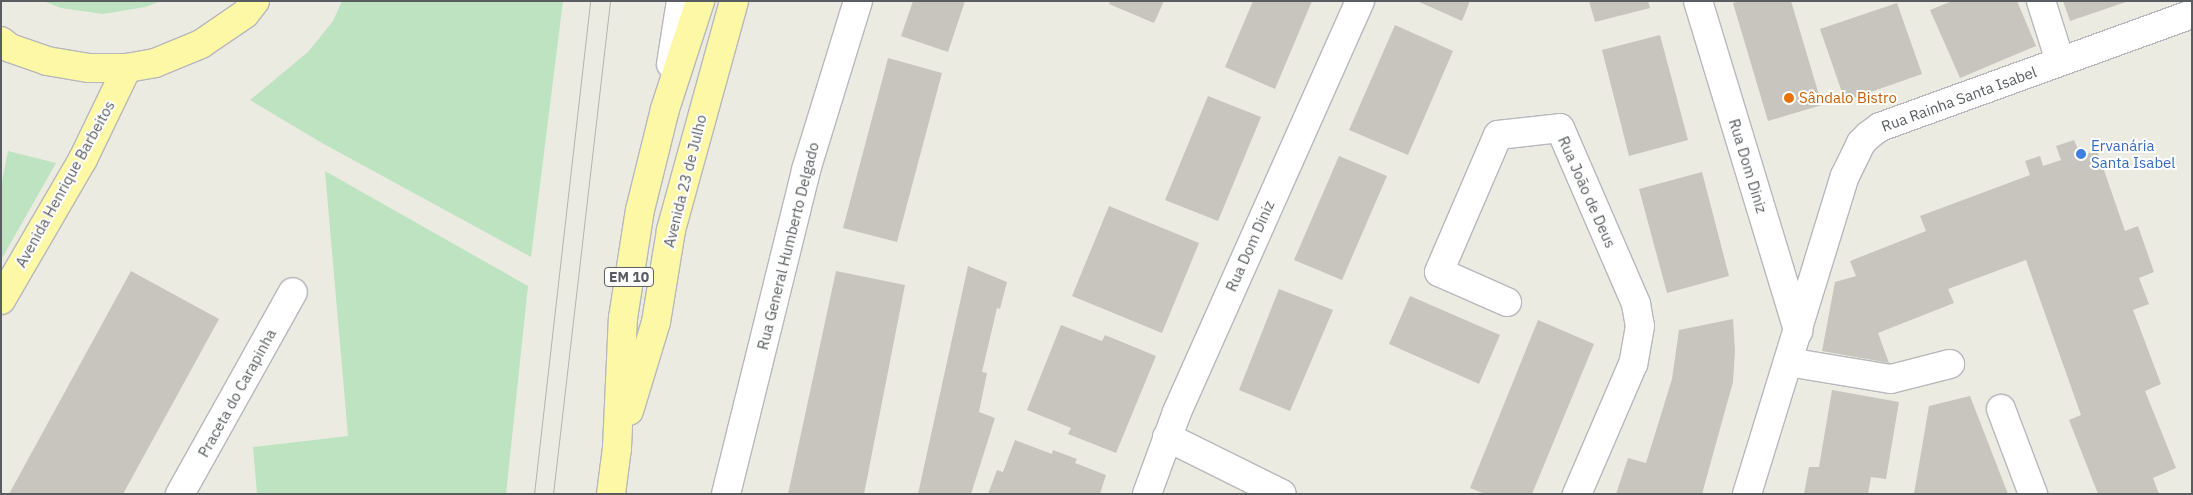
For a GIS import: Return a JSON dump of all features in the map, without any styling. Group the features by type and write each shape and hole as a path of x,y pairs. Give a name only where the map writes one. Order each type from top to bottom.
{"main road":[{"path":"1,41 10,48 47,61 89,68 127,68 155,63 201,44 244,14 255,1"},
{"name":"Avenida 23 de Julho","path":"611,494 617,448 623,318 640,210 665,109 700,1"},
{"name":"Avenida 23 de Julho","path":"617,448 656,322 670,230 734,1"},
{"name":"Avenida Henrique Barbeitos","path":"1,300 83,159 127,68"}],"street":[{"path":"665,109 681,1"},
{"name":"Rua General Humberto Delgado","path":"726,494 806,170 858,1"},
{"name":"Rua Dom Diniz","path":"1147,494 1167,438 1360,1"},
{"name":"Rua Dom Diniz","path":"1698,1 1798,331"},
{"path":"2041,1 2060,62"},
{"name":"Rua Rainha Santa Isabel","path":"1747,494 1845,176 1862,143 1869,134 1880,127 2192,14"},
{"name":"Rua João de Deus","path":"1507,302 1439,272 1498,134 1560,128 1636,304 1640,326 1633,364 1577,494"},
{"name":"Praceta do Carapinha","path":"180,494 293,292"},
{"path":"1788,362 1891,379 1950,364"},
{"path":"2001,409 2033,494"},
{"path":"1167,438 1282,494"}],"green space":[{"path":"43,1 161,1 145,7 103,14 61,8"},
{"path":"342,1 563,1 531,257 322,143 250,100 308,52 333,21"},
{"path":"8,151 56,163 1,260 1,186"},
{"path":"325,171 528,286 506,494 257,494 253,447 348,436"}],"building":[{"path":"913,1 965,1 948,52 901,36"},
{"path":"1110,1 1164,1 1154,23 1109,4"},
{"path":"1253,1 1312,1 1275,89 1225,67"},
{"path":"1417,1 1470,1 1462,21"},
{"path":"1589,1 1648,1 1650,8 1595,22"},
{"path":"1740,1 1791,1 1822,105 1768,121 1733,3"},
{"path":"1952,1 2017,1 2036,46 1960,78 1930,10"},
{"path":"2063,1 2126,1 2126,2 2070,21"},
{"path":"1897,3 1922,74 1845,101 1820,29"},
{"path":"1395,25 1453,51 1408,155 1349,130"},
{"path":"1660,35 1688,140 1629,156 1602,50"},
{"path":"888,58 942,73 897,242 843,228"},
{"path":"1208,96 1261,117 1218,221 1165,200"},
{"path":"2074,140 2081,156 2097,150 2125,231 2138,226 2154,272 2139,278 2149,304 2133,310 2161,384 2145,391 2176,468 2153,478 2159,494 2098,494 2069,420 2081,415 2026,260 1948,289 1954,303 1878,333 1889,363 1822,351 1835,282 1856,276 1850,261 1926,231 1920,216 2030,175 2025,161 2040,156 2043,166 2061,160 2056,146"},
{"path":"1339,156 1387,176 1342,280 1294,260"},
{"path":"1702,172 1729,276 1667,293 1639,189"},
{"path":"1109,206 1199,243 1162,333 1072,296"},
{"path":"968,266 1007,282 1000,309 997,308 982,372 987,373 979,412 995,418 971,494 918,494"},
{"path":"131,271 219,319 123,494 9,494"},
{"path":"836,271 905,285 864,494 788,494"},
{"path":"1279,289 1333,310 1290,411 1239,390"},
{"path":"1410,296 1500,335 1479,384 1389,344"},
{"path":"1733,319 1735,351 1733,382 1702,494 1616,494 1628,458 1646,463 1672,379 1679,330"},
{"path":"1538,320 1594,344 1532,494 1485,494 1470,488"},
{"path":"1061,325 1102,341 1105,335 1156,356 1116,453 1068,434 1071,428 1027,410"},
{"path":"1832,390 1899,402 1886,479 1871,477 1868,494 1804,494 1809,467 1819,467"},
{"path":"1970,396 2008,494 1914,494 1929,406"},
{"path":"1015,440 1052,454 1053,450 1077,459 1075,463 1106,475 1100,494 988,494 997,470 1003,472"}],"tram line":[{"path":"534,494 590,1"},
{"path":"553,494 610,1"}],"place":[{"name":"Sândalo Bistro","path":"1789,98"},
{"name":"Ervanária Santa Isabel","path":"2081,154"}]}
